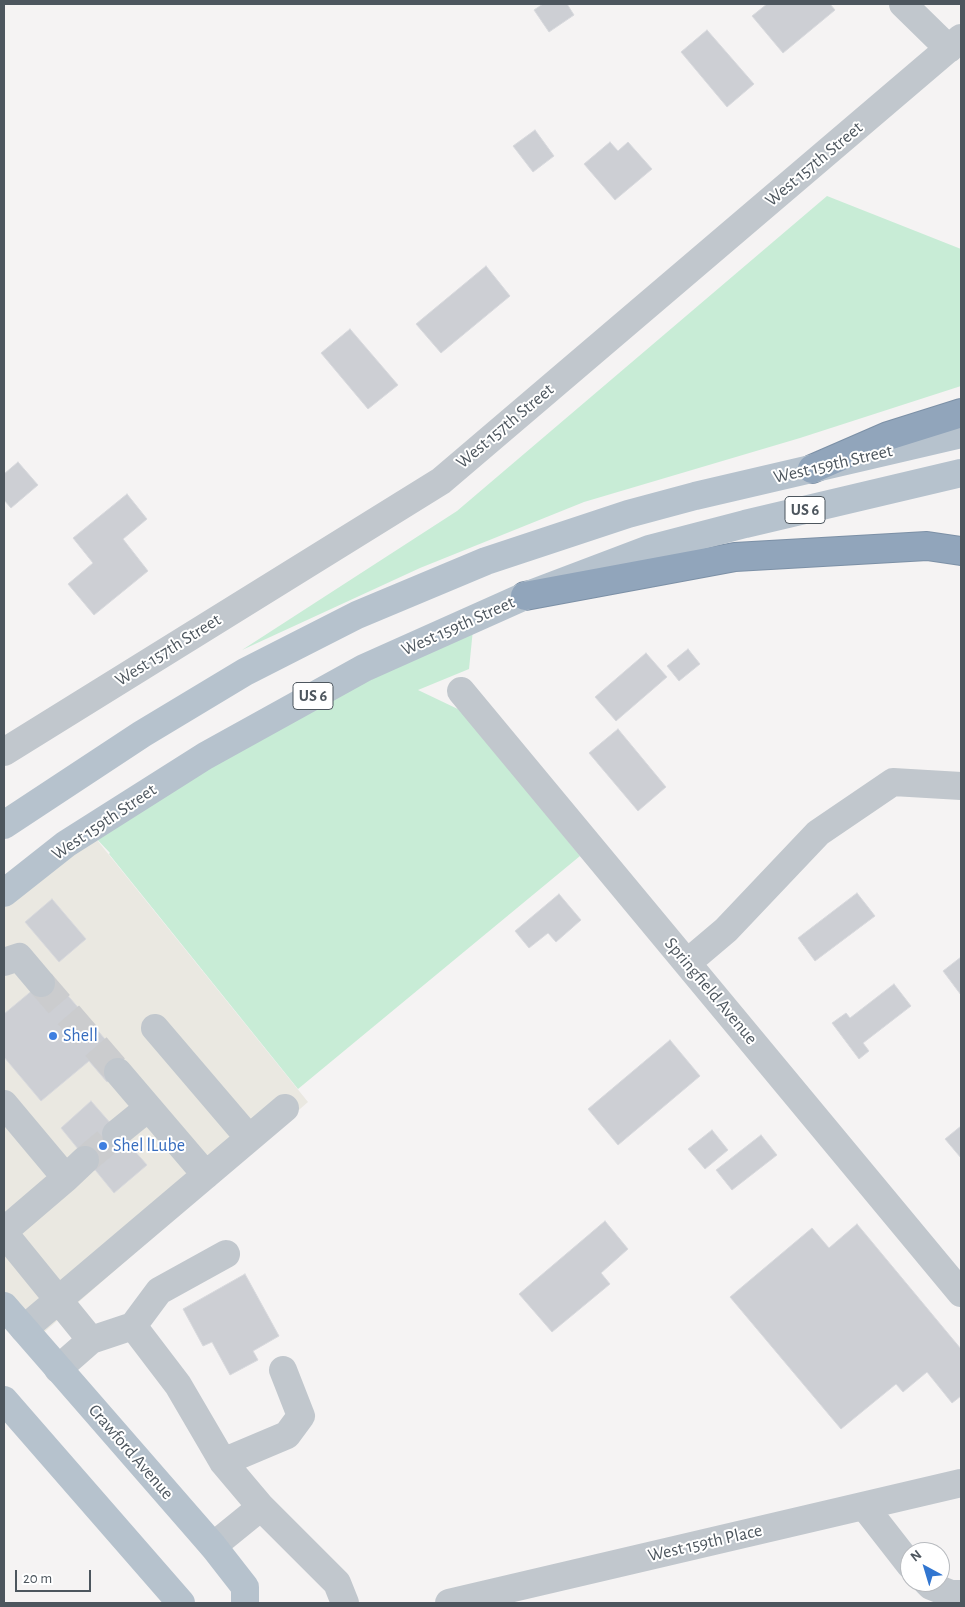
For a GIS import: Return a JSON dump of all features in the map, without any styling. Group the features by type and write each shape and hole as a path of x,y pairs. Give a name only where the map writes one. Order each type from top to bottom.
{"highway":[{"path":"812,469 888,436 961,413"},
{"path":"525,596 735,557 927,546 961,551"}],"main road":[{"name":"West 159th Street","path":"4,824 142,734 231,681 357,614 486,561 628,514 695,496 961,434"},
{"name":"West 159th Street","path":"4,893 66,844 205,756 364,668 525,596 649,549 745,524 961,473"},
{"name":"Crawford Avenue","path":"4,1306 213,1546 245,1587 245,1603"},
{"path":"4,1400 181,1603"}],"street":[{"path":"903,4 955,44"},
{"name":"West 157th Street","path":"4,752 440,481 955,44"},
{"name":"Springfield Avenue","path":"460,691 961,1293"},
{"path":"687,963 726,930 818,833 893,782 961,786"},
{"path":"11,960 41,983"},
{"path":"155,1028 249,1138"},
{"path":"118,1072 206,1175"},
{"path":"4,1106 75,1169 4,1232 91,1340"},
{"path":"116,1134 148,1108"},
{"path":"24,1329 285,1108"},
{"path":"58,1369 91,1340 133,1326 159,1291 226,1254"},
{"path":"133,1326 178,1385 223,1462 261,1507 337,1582 345,1603"},
{"path":"223,1462 287,1434 301,1416 283,1370"},
{"name":"West 159th Place","path":"449,1603 961,1483"},
{"path":"864,1506 900,1551"},
{"path":"213,1546 261,1507"},
{"path":"946,1592 961,1594"}],"shaded area":[{"path":"93,835 308,1102 42,1334 4,1291 4,905"}],"green space":[{"path":"827,196 961,249 961,386 800,438 584,502 420,568 242,650 457,511"},
{"path":"473,629 469,669 418,690 462,711 580,856 298,1089 110,853 93,835 332,699"}],"building":[{"path":"543,4 567,4 574,15 549,32 534,10"},
{"path":"767,4 830,4 835,10 783,53 752,16"},
{"path":"707,30 754,84 727,107 681,52"},
{"path":"535,130 554,156 533,172 513,146"},
{"path":"610,142 618,151 628,142 652,169 615,200 584,164"},
{"path":"486,266 510,296 441,353 416,324"},
{"path":"350,329 398,385 368,409 321,353"},
{"path":"18,462 38,485 11,508 4,500 4,474"},
{"path":"127,494 147,519 123,539 148,571 94,615 68,584 93,563 73,538"},
{"path":"688,649 700,664 679,681 667,666"},
{"path":"646,653 667,677 616,721 595,697"},
{"path":"618,729 666,787 638,811 589,753"},
{"path":"857,893 875,916 815,961 798,938"},
{"path":"559,894 581,920 556,942 548,933 529,948 515,931"},
{"path":"52,899 86,939 59,962 25,922"},
{"path":"961,957 961,995 943,971"},
{"name":"Shell","path":"41,964 127,1065 107,1082 89,1061 41,1101 4,1057 4,1014 34,989"},
{"path":"894,984 911,1006 863,1043 869,1051 859,1059 832,1023 846,1013 850,1018"},
{"path":"670,1040 700,1076 618,1145 588,1109"},
{"name":"Shel lLube","path":"91,1101 147,1165 114,1193 61,1128"},
{"path":"961,1126 961,1158 945,1139"},
{"path":"712,1130 728,1150 705,1169 688,1149"},
{"path":"761,1135 777,1155 732,1190 716,1170"},
{"path":"605,1221 628,1249 601,1273 610,1284 552,1332 519,1294"},
{"path":"857,1224 961,1349 961,1396 952,1403 927,1372 903,1392 896,1384 841,1429 730,1297 812,1228 829,1248"},
{"path":"245,1274 279,1336 253,1351 258,1360 230,1375 212,1342 203,1346 183,1309"}],"tunnel":[{"path":"41,983 118,1072"},
{"path":"85,1160 116,1134"}],"place":[{"name":"Shell","path":"53,1036"},
{"name":"Shel lLube","path":"103,1146"}]}
